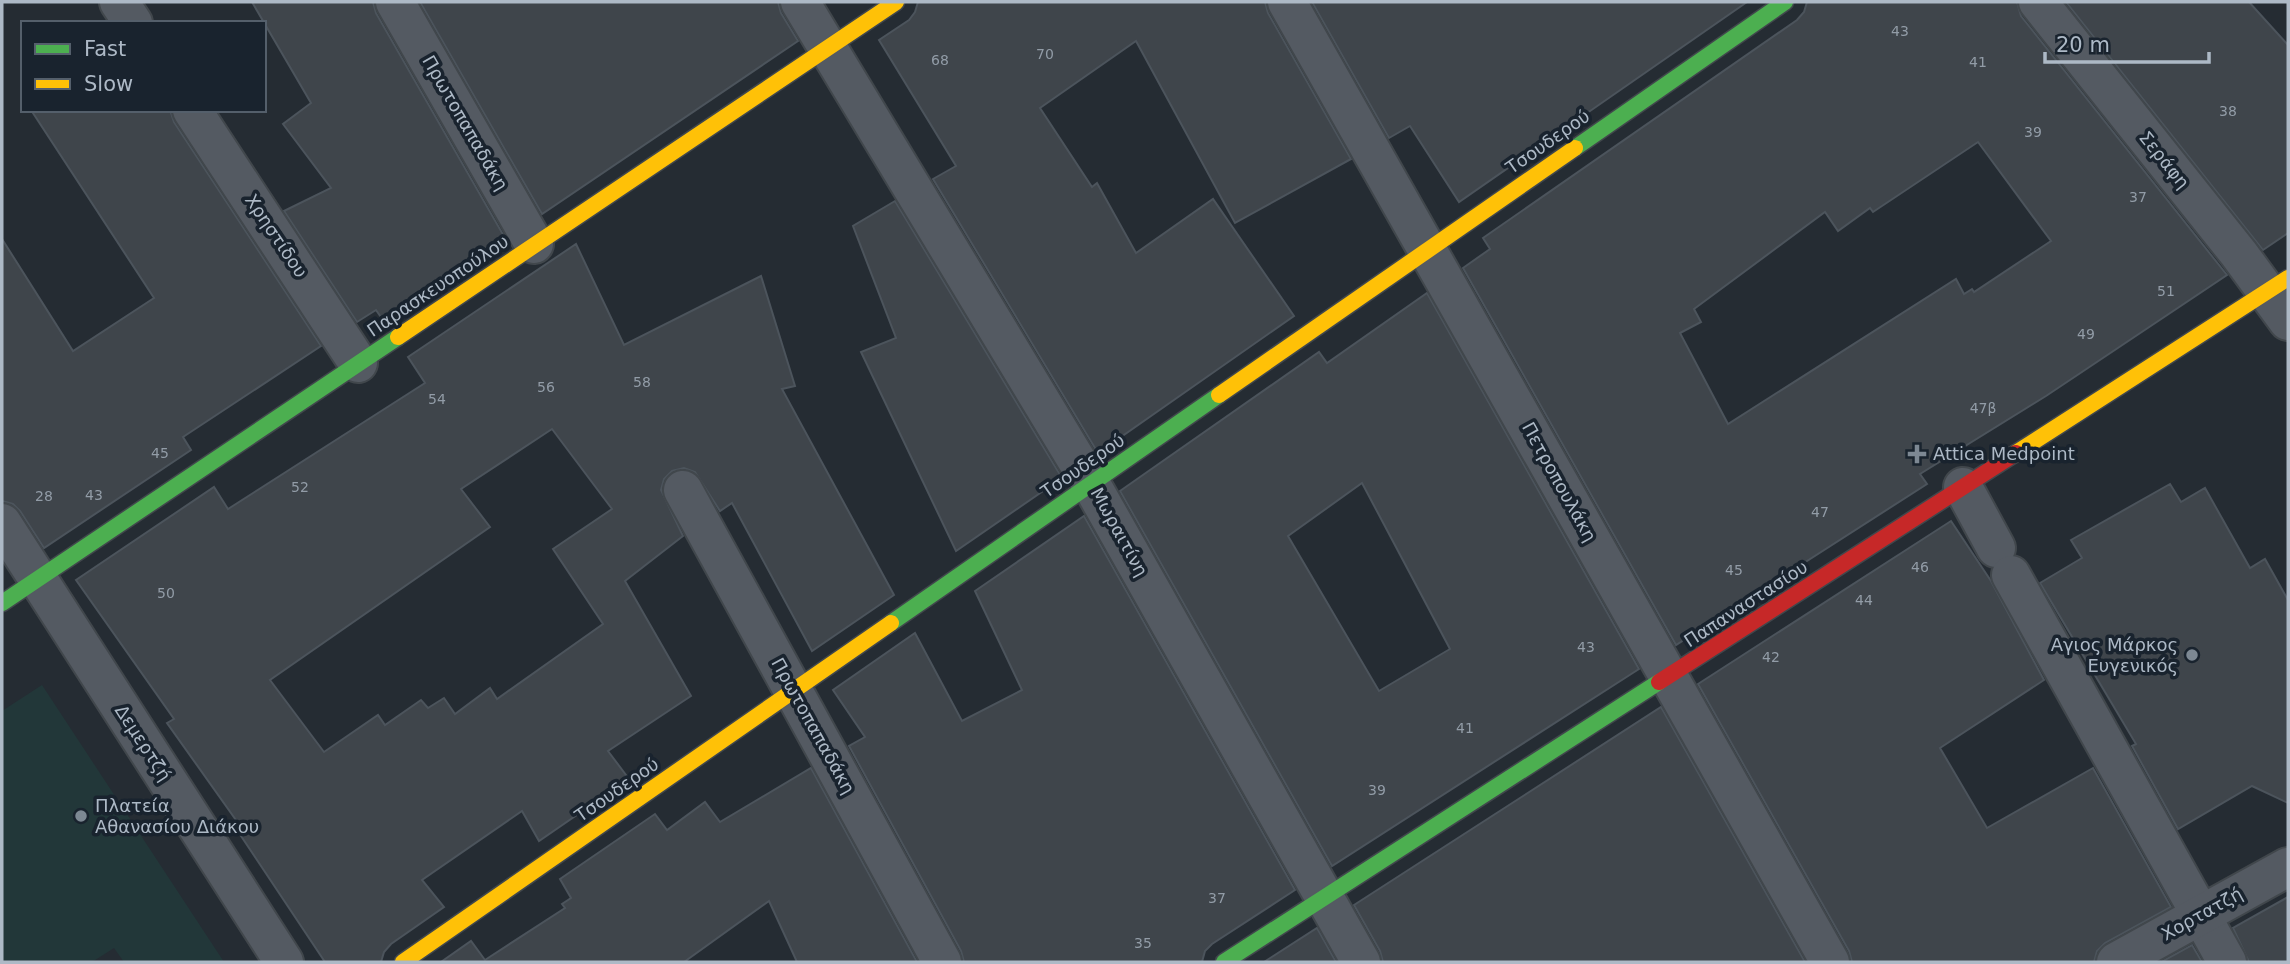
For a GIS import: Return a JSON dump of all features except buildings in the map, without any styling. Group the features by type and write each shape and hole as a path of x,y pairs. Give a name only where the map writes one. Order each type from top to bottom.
{"street":[{"path":"119,2 132,21"},
{"name":"Πρωτοπαπαδάκη","path":"395,2 534,244"},
{"name":"Μωραιτίνη","path":"800,2 1091,484 1361,962"},
{"name":"Παρασκευοπούλου","path":"2,603 896,2"},
{"name":"Πετροπουλάκη","path":"1287,2 1830,962"},
{"name":"Τσουδερού","path":"403,962 1785,2"},
{"name":"Σεράφη","path":"2038,2 2281,297"},
{"name":"Χρηστίδου","path":"193,112 358,363"},
{"name":"Παπαναστασίου","path":"1224,962 1963,487 2281,297"},
{"path":"1963,487 2227,962"},
{"name":"Πρωτοπαπαδάκη","path":"683,490 942,962"},
{"name":"Δεμερτζή","path":"2,523 284,962"},
{"name":"Χορτατζή","path":"2116,962 2288,867"}],"green space":[{"name":"Πλατεία Αθανασίου Διάκου","path":"42,685 224,962 124,962 114,948 92,962 2,962 2,711"}],"traffic: fast":[{"path":"1575,148 1785,2"},
{"path":"2,603 398,337"},
{"path":"891,623 1219,395"},
{"path":"1224,962 1659,682"}],"traffic: slow":[{"path":"398,337 896,2"},
{"path":"1219,395 1575,148"},
{"path":"2016,453 2288,278"},
{"path":"403,962 891,623"}],"traffic: jam":[{"path":"1659,682 2016,453"}],"place":[{"name":"Attica Medpoint","path":"1917,454"},
{"name":"Αγιος Μάρκος Ευγενικός","path":"2192,655"},
{"name":"Πλατεία Αθανασίου Διάκου","path":"81,816"}]}
